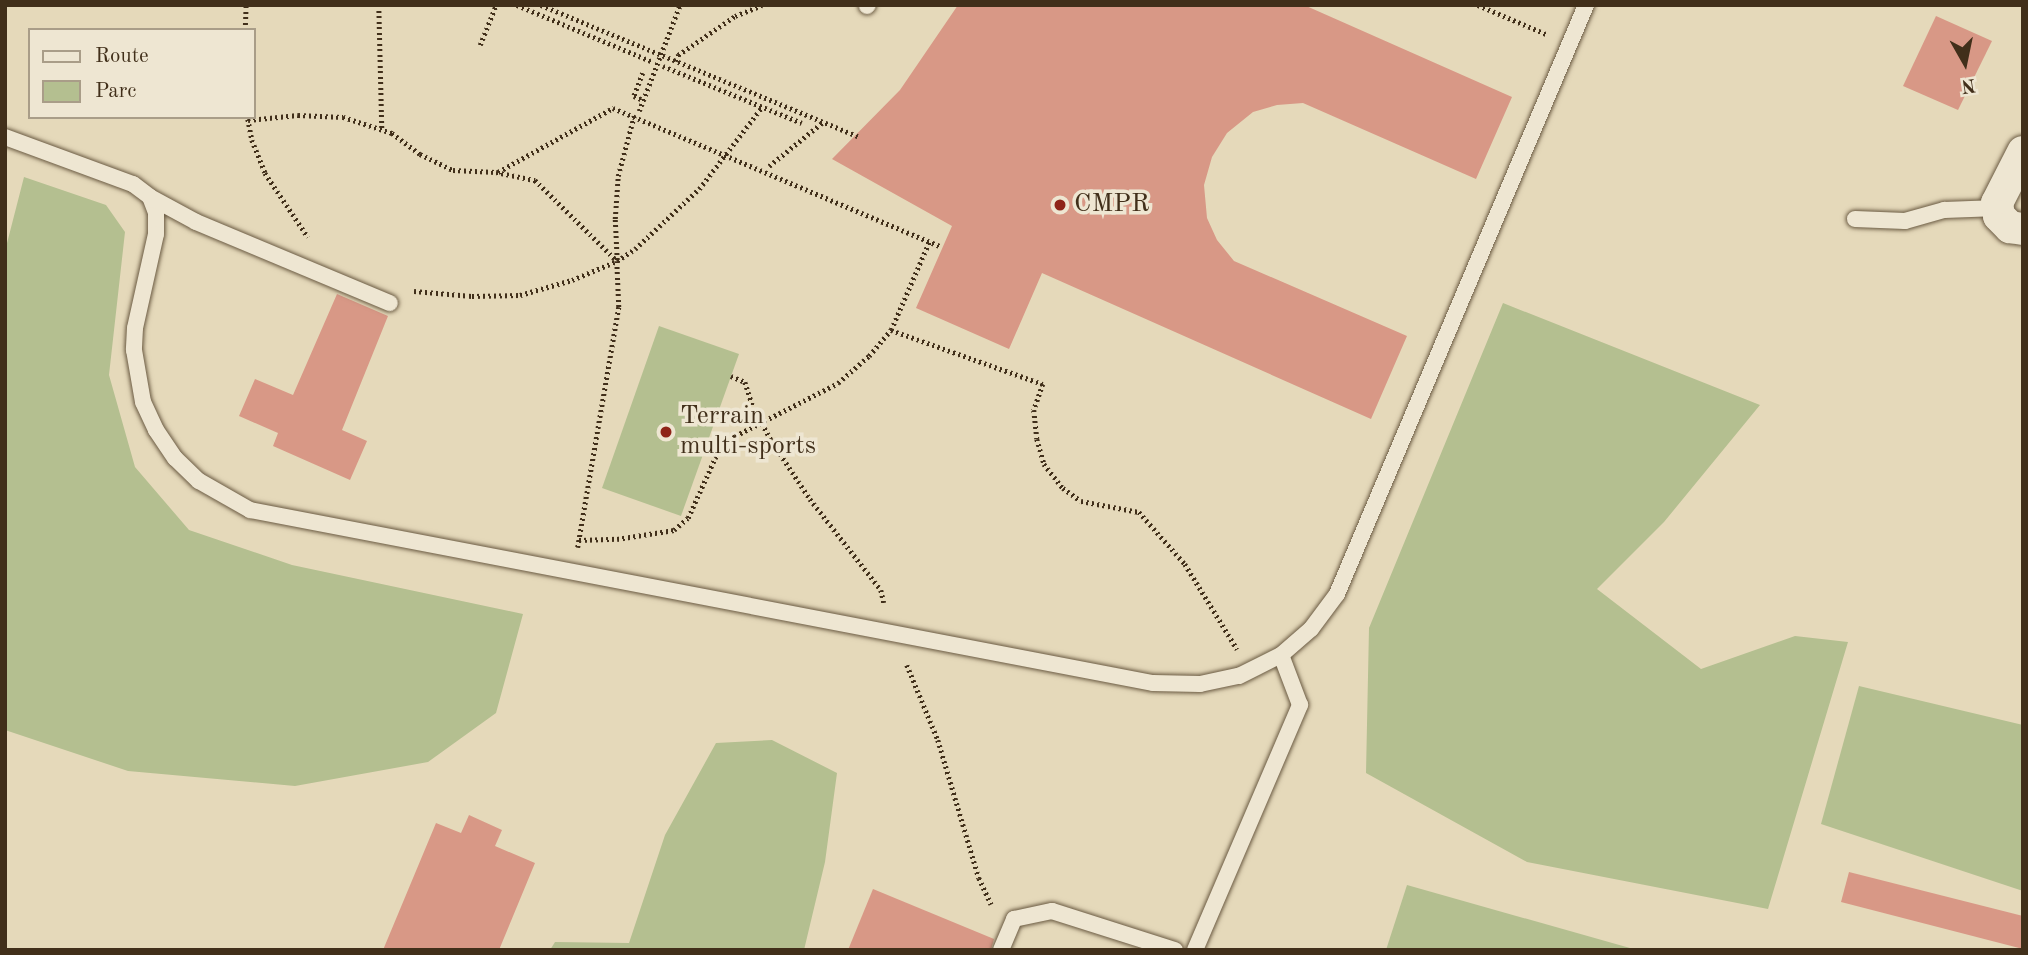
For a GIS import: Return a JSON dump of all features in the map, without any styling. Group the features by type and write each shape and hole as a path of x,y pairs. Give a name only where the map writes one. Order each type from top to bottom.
{"street":[{"path":"2023,152 1997,203 1999,216 2010,227 2023,229"}],"lane":[{"path":"150,197 156,213 156,234 135,328 137,375 143,402 156,430 175,458 199,481 250,510 1153,683 1200,684 1249,670 1281,655 1311,629 1337,594 1586,5"},
{"path":"5,137 133,184 150,197 196,222 390,303"},
{"path":"1855,219 1905,221 1944,210 1998,208"},
{"path":"1195,950 1300,705 1281,655"},
{"path":"1001,950 1014,919 1052,911 1174,950"}],"path":[{"path":"245,28 246,5"},
{"path":"379,5 382,129"},
{"path":"480,45 496,5"},
{"path":"517,5 649,62"},
{"path":"541,5 858,136"},
{"path":"639,111 680,5"},
{"path":"675,61 678,55 735,16 762,5"},
{"path":"1478,5 1570,44"},
{"path":"663,66 802,123"},
{"path":"643,73 634,96 643,100"},
{"path":"404,289 472,296 520,296 572,280 617,261 664,223 726,156 762,107"},
{"path":"496,172 613,108 942,247"},
{"path":"256,118 298,115 343,117 393,133 420,154 453,170 496,172 535,180 617,261"},
{"path":"573,573 619,307 615,219 618,176 634,116"},
{"path":"248,119 265,173 285,206 316,245"},
{"path":"769,166 823,122"},
{"path":"579,540 617,539 674,530 688,518 715,458 735,436 760,420 838,383 869,356 891,330 929,242"},
{"path":"891,330 1043,384 1034,410 1037,439 1044,464 1063,488 1081,501 1139,512 1157,530 1185,564 1249,670"},
{"path":"731,376 745,382 760,420 810,499 881,590 888,633 938,740 979,878 995,911 1014,919"}],"green space":[{"path":"24,177 106,205 125,232 109,375 135,467 189,530 292,565 523,614 496,713 428,762 295,786 128,771 5,730 5,251"},
{"path":"1503,303 1760,405 1664,522 1597,589 1701,669 1795,636 1848,642 1768,909 1527,862 1366,773 1369,628"},
{"name":"Terrain multi-sports","path":"659,326 739,354 681,516 602,488"},
{"path":"1859,686 2023,725 2023,891 1821,824"},
{"path":"772,740 837,773 825,862 804,950 550,950 555,942 629,943 665,835 716,743"},
{"path":"1407,885 1637,950 1386,950"}],"building":[{"name":"CMPR","path":"958,5 1304,5 1512,97 1476,179 1303,103 1277,105 1253,112 1227,133 1212,157 1204,185 1207,218 1217,240 1234,261 1407,336 1371,419 1042,273 1009,349 916,308 952,226 832,159 900,90"},
{"path":"1936,16 1992,41 1958,110 1903,86"},
{"path":"337,294 388,316 342,430 367,441 350,480 273,446 278,433 239,416 255,379 293,395"},
{"path":"469,815 502,830 495,846 535,863 499,950 383,950 436,823 461,833"},
{"path":"1849,872 2023,916 2023,949 1841,902"},
{"path":"873,889 994,939 991,950 848,950"}],"place":[{"name":"CMPR","path":"1060,205"},
{"name":"Terrain multi-sports","path":"666,432"}]}
